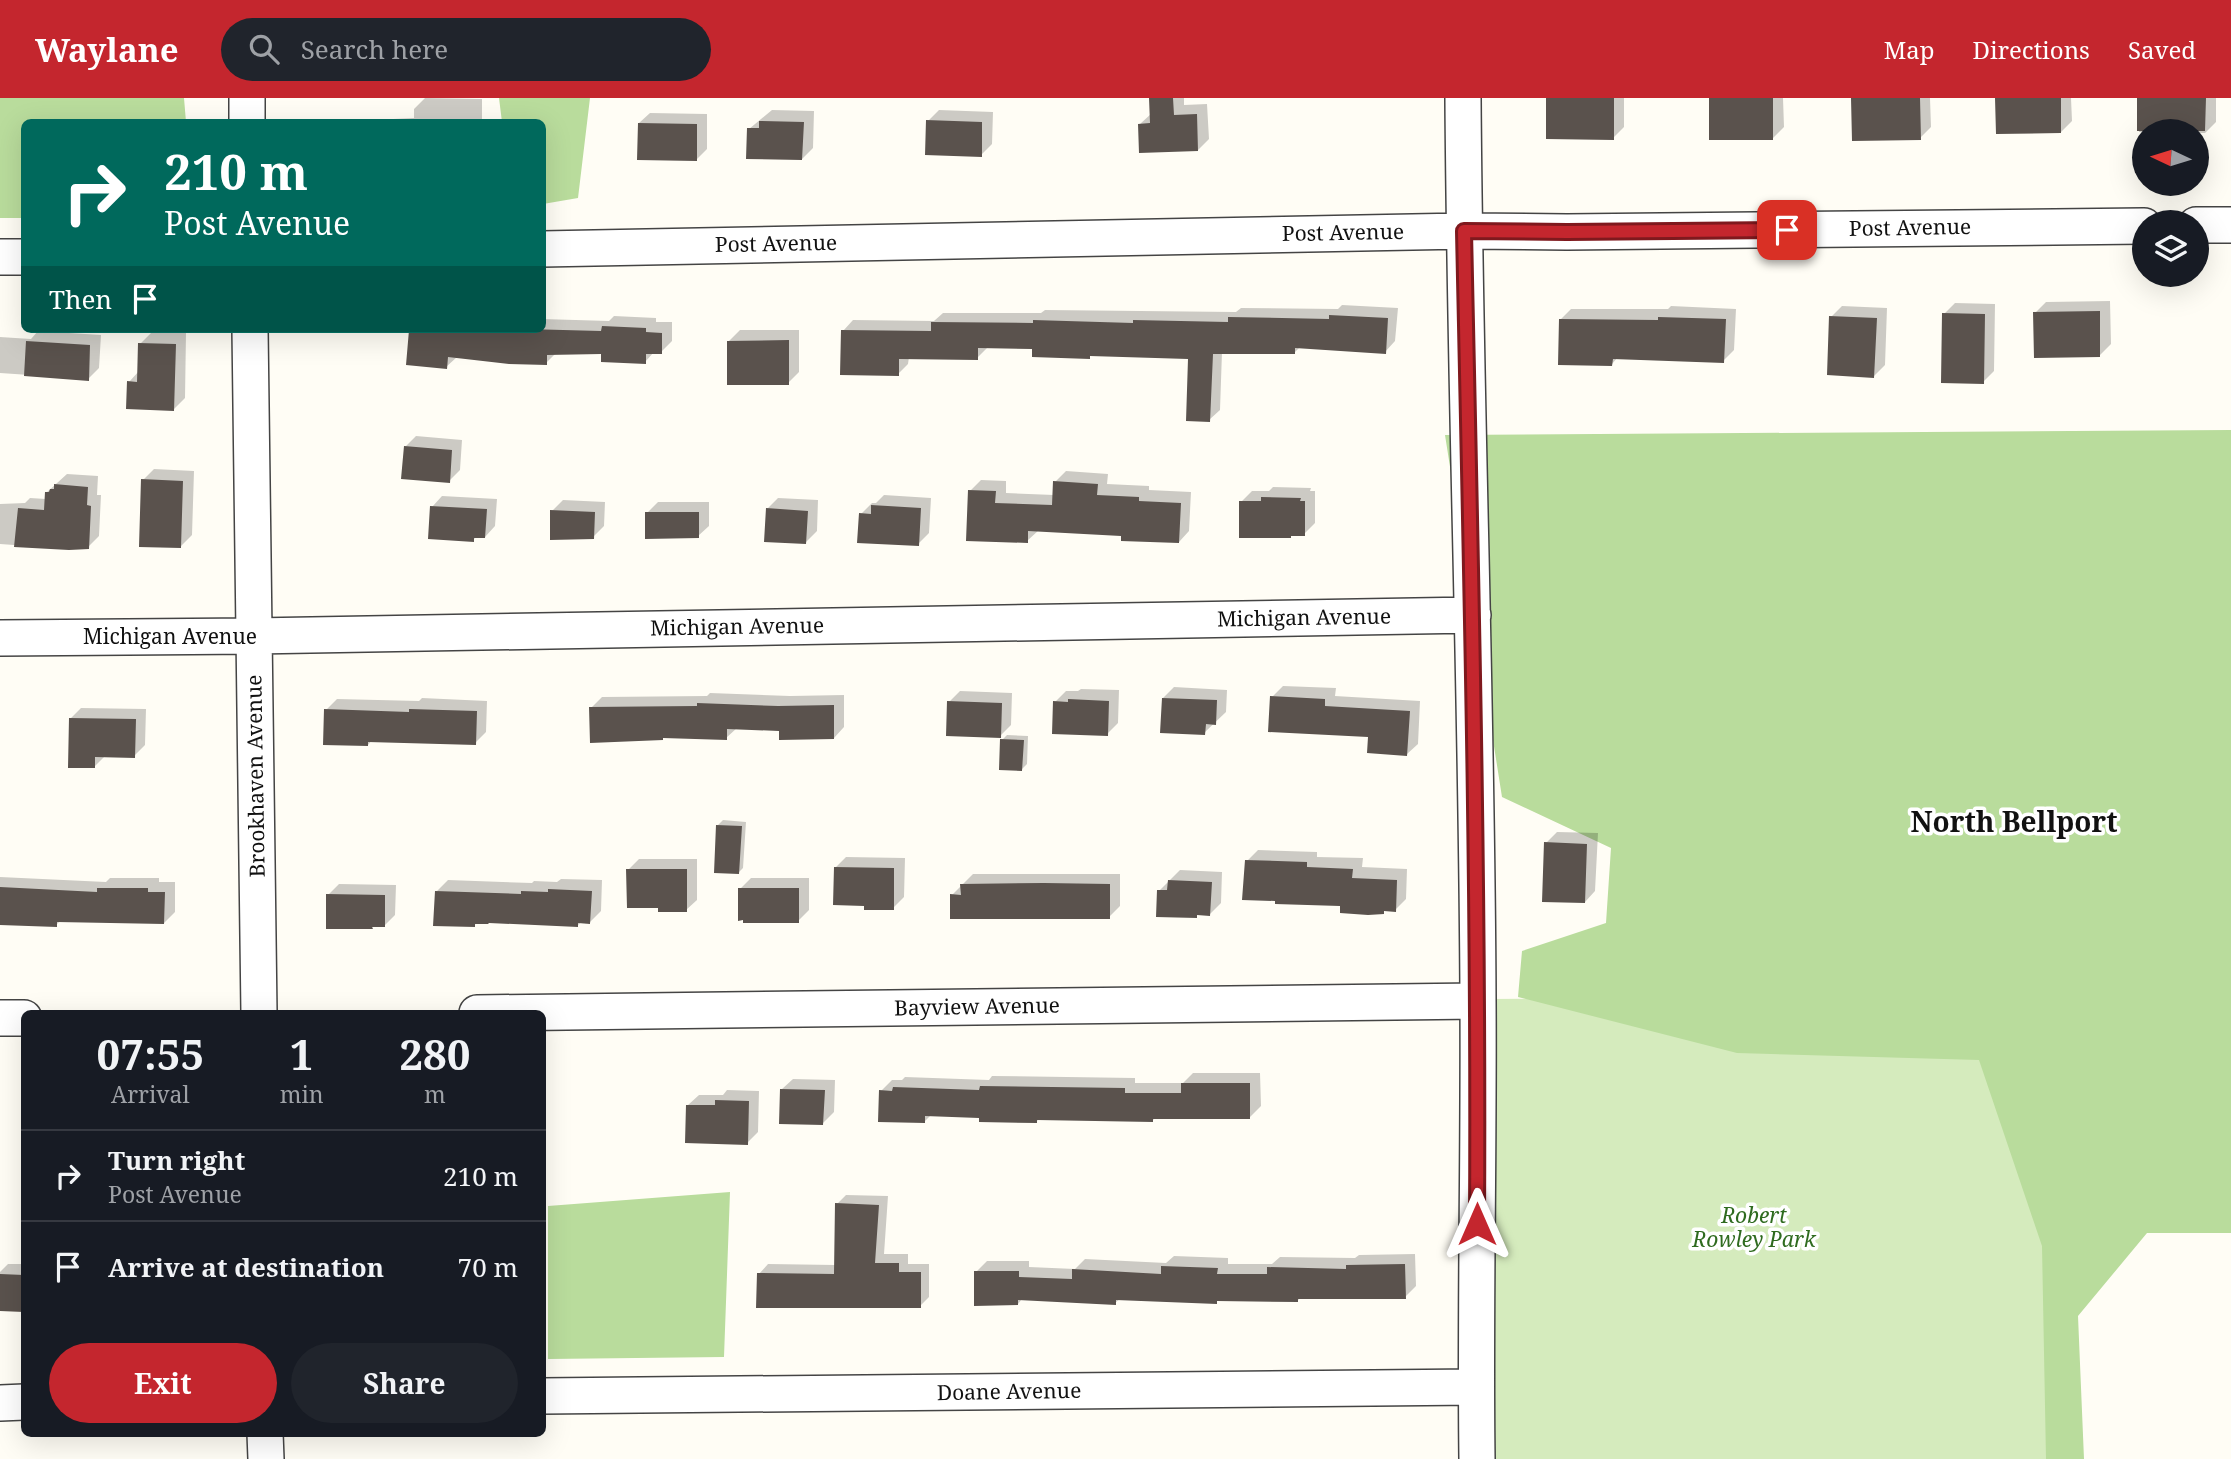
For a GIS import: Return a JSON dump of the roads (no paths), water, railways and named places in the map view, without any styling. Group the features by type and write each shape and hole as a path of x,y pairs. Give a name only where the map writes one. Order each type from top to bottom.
{"street":[{"path":"247,98 247,119"},
{"path":"1463,98 1478,1001 1477,1459"},
{"path":"2209,225 2231,225"},
{"name":"Post Avenue","path":"546,249 1464,231 2132,226"},
{"path":"0,257 21,257"},
{"name":"Brookhaven Avenue","path":"250,333 259,1010"},
{"name":"Michigan Avenue","path":"0,638 1473,615"},
{"name":"Bayview Avenue","path":"546,1012 1478,1001"},
{"path":"0,1018 21,1018"},
{"name":"Doane Avenue","path":"546,1396 1476,1387"},
{"path":"0,1403 21,1402"},
{"path":"265,1437 266,1459"}],"district":[{"name":"North Bellport","path":"2014,822"}],"park label":[{"name":"Robert Rowley Park","path":"1754,1228"}]}
